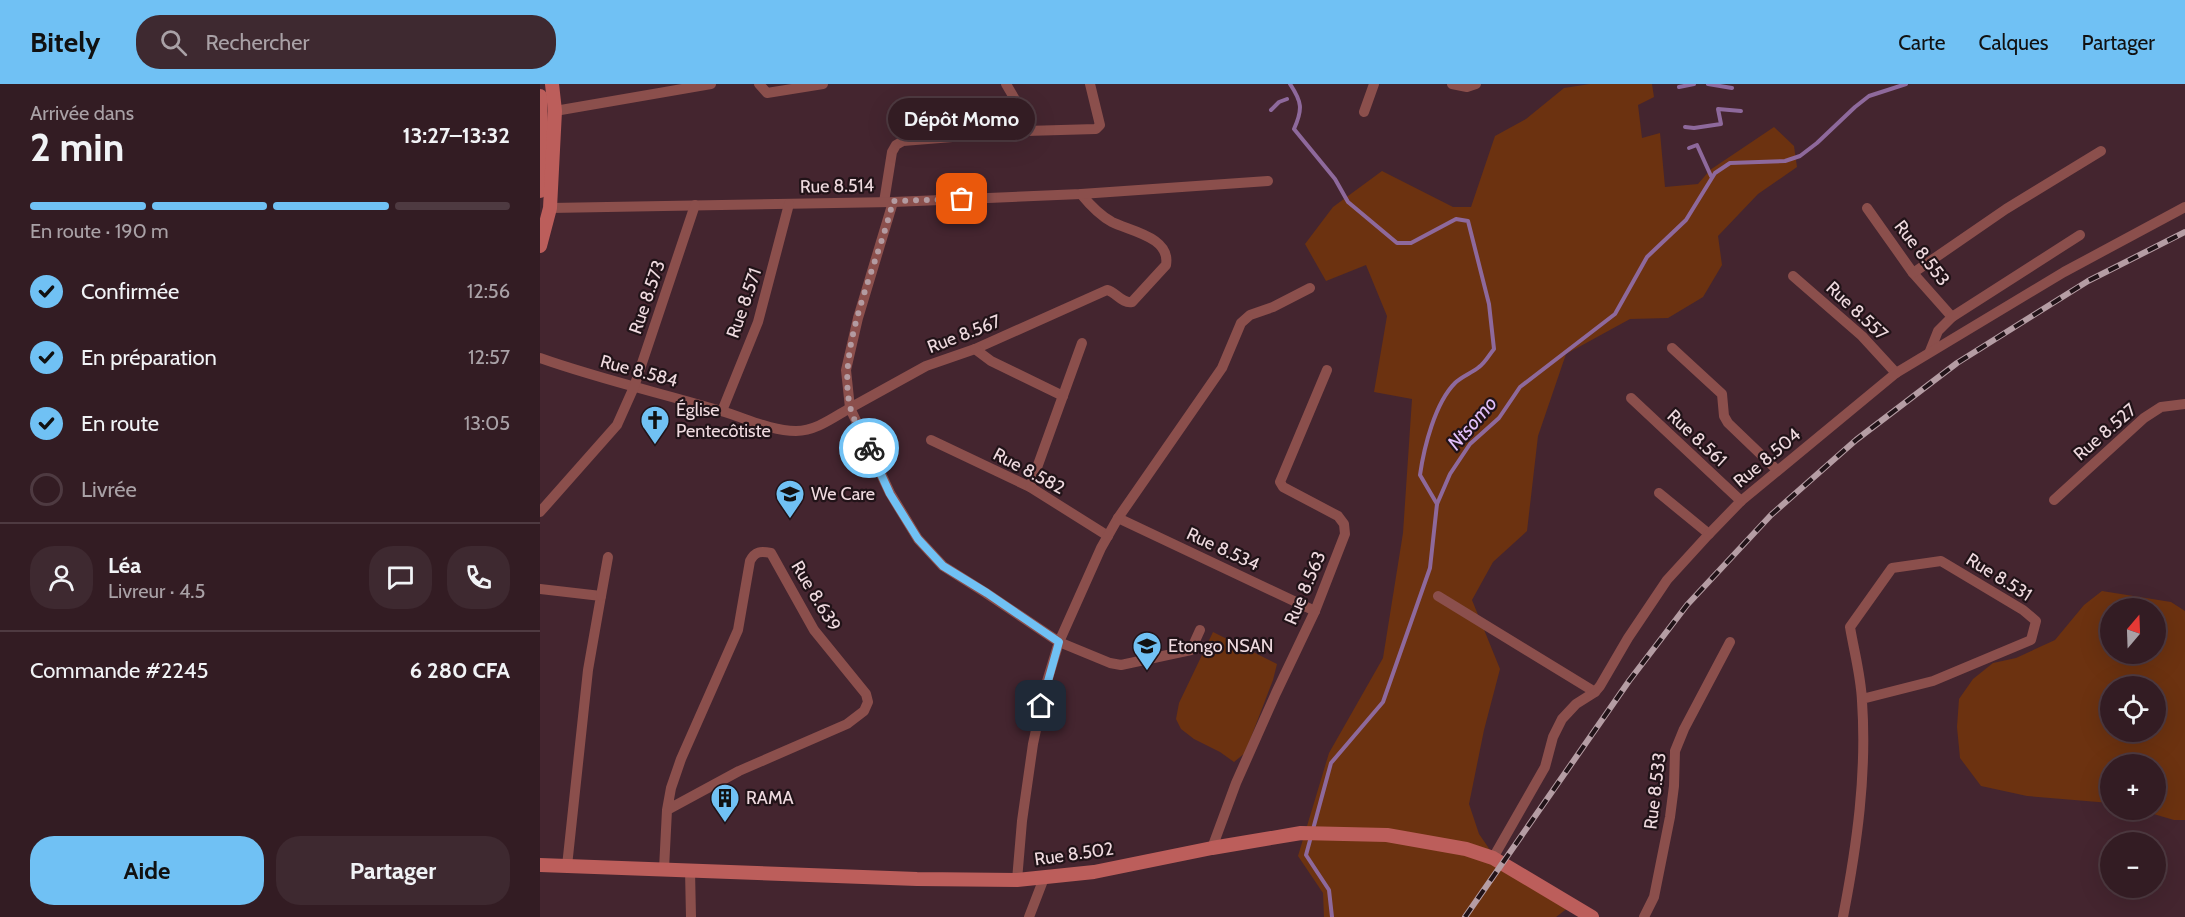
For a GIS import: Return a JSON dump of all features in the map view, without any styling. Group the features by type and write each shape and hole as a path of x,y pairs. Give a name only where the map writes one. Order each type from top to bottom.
{"main road":[{"path":"540,246 550,208 555,111 552,84"},
{"path":"540,96 542,148 540,191"},
{"name":"Rue 8.502","path":"540,864 917,879 1017,880 1094,872 1301,833 1387,835 1466,849 1492,858 1592,917"}],"street":[{"path":"555,111 711,84"},
{"path":"759,84 767,93 823,84"},
{"path":"1006,84 1016,101 1026,131"},
{"path":"1090,84 1101,125 1095,129 1026,131 903,141 896,146 892,152 887,227 858,318 846,370 850,408 890,494 918,539 943,566 1059,642 1110,663 1121,665 1191,650 1200,630"},
{"path":"1364,112 1374,84"},
{"path":"1452,84 1467,87 1476,84"},
{"path":"1913,273 2015,203 2101,151"},
{"name":"Rue 8.514","path":"550,208 889,202 1080,194 1268,181"},
{"name":"Rue 8.567","path":"850,408 926,366 975,349 1107,290 1126,302 1132,302 1166,265 1166,255 1160,243 1100,215 1080,194"},
{"name":"Rue 8.571","path":"722,411 758,322 789,204"},
{"name":"Rue 8.573","path":"540,512 617,425 634,387 695,205"},
{"name":"Rue 8.504","path":"1492,858 1545,767 1553,737 1562,719 1576,704 1595,692 1667,580 1741,501 1896,373 2064,272 2185,207"},
{"name":"Rue 8.553","path":"1868,208 1913,273 1952,317"},
{"path":"1930,352 1938,331 1952,317 2080,235"},
{"name":"Rue 8.557","path":"1793,276 1862,336 1896,373"},
{"path":"1017,880 1022,821 1033,744 1045,688 1059,642 1108,536 1118,518 1222,368 1241,323 1250,315 1273,307 1310,288"},
{"path":"1029,486 1082,343"},
{"path":"1672,348 1722,394 1724,416 1728,423 1778,470"},
{"path":"975,349 991,362 1063,396"},
{"name":"Rue 8.584","path":"540,358 578,371 722,411 777,430 798,431 817,427 850,408"},
{"name":"Rue 8.563","path":"1212,848 1241,773 1315,611 1345,534 1344,524 1338,516 1283,487 1280,482 1327,370"},
{"name":"Rue 8.561","path":"1631,399 1741,501"},
{"name":"Rue 8.527","path":"2054,500 2144,418 2162,407 2185,404"},
{"name":"Rue 8.582","path":"932,440 1029,486 1108,536"},
{"path":"1659,493 1708,534"},
{"name":"Rue 8.534","path":"1118,518 1315,611"},
{"name":"Rue 8.639","path":"664,870 667,810 681,759 738,630 750,561 754,554 762,551 771,554 814,630 866,694 868,702 864,711 847,724 739,771 667,810"},
{"path":"567,866 588,670 608,557"},
{"name":"Rue 8.531","path":"1843,917 1854,862 1864,772 1862,699 1850,627 1892,568 1941,561 2023,610 2036,621 2031,640 1932,681 1862,699"},
{"path":"540,588 601,596"},
{"path":"1438,596 1595,692"},
{"name":"Rue 8.533","path":"1644,917 1654,897 1670,817 1675,751 1684,729 1730,642"},
{"path":"690,870 691,917"},
{"path":"1029,917 1044,878"}],"shaded area":[{"path":"1590,84 1652,84 1654,97 1638,105 1642,138 1660,133 1665,187 1698,184 1710,170 1774,127 1794,146 1797,167 1758,194 1718,236 1722,265 1703,297 1668,318 1630,319 1566,354 1538,436 1527,531 1493,562 1472,600 1500,669 1484,730 1469,804 1479,834 1497,860 1573,904 1556,917 1324,917 1323,893 1298,856 1329,753 1383,658 1403,533 1412,399 1374,392 1387,316 1366,265 1326,281 1305,244 1333,207 1382,171 1453,207 1471,207 1495,136 1526,119 1564,88"},
{"path":"2102,591 2146,598 2100,598 2100,664 2166,664 2166,601 2185,611 2185,820 2166,818 2166,754 2100,754 2100,802 2027,796 1981,786 1960,758 1957,727 1959,699 1973,679 1993,663 2016,658 2055,640 2084,605"},
{"path":"1213,632 1277,664 1245,753 1234,762 1194,739 1181,729 1176,719 1179,703"}],"waterway":[{"path":"1290,84 1300,106 1294,129 1335,179 1348,202 1397,243 1411,243 1456,219 1468,221 1489,304 1494,349 1481,365 1458,381 1448,392 1436,414 1424,452 1420,475 1437,504"},
{"path":"1679,87 1694,84"},
{"path":"1708,84 1732,88"},
{"name":"Ntsomo","path":"1332,917 1329,890 1306,855 1331,763 1383,702 1430,568 1437,504 1450,474 1470,444 1499,418 1520,387 1615,314 1647,257 1686,220 1715,173 1730,163 1785,161 1800,156 1869,96 1906,84"},
{"path":"1271,110 1279,102 1287,99"},
{"path":"1685,127 1721,124 1718,109 1741,111"},
{"path":"1689,148 1697,145 1711,176"}],"railway":[{"path":"1465,917 1629,681 1687,605 1771,515 1856,440 1957,363 2088,281 2185,232"}],"way so far":[{"path":"869,448 850,408 846,370 858,318 893,201 962,199"}],"place":[{"name":"Dépôt Momo","path":"962,199"},
{"name":"Église Pentecôtiste","path":"655,446"},
{"name":"We Care","path":"790,520"},
{"name":"Etongo NSAN","path":"1147,672"},
{"name":"RAMA","path":"725,824"}],"route":[{"path":"869,448 890,494 918,539 943,566 1059,642 1041,706"}]}
